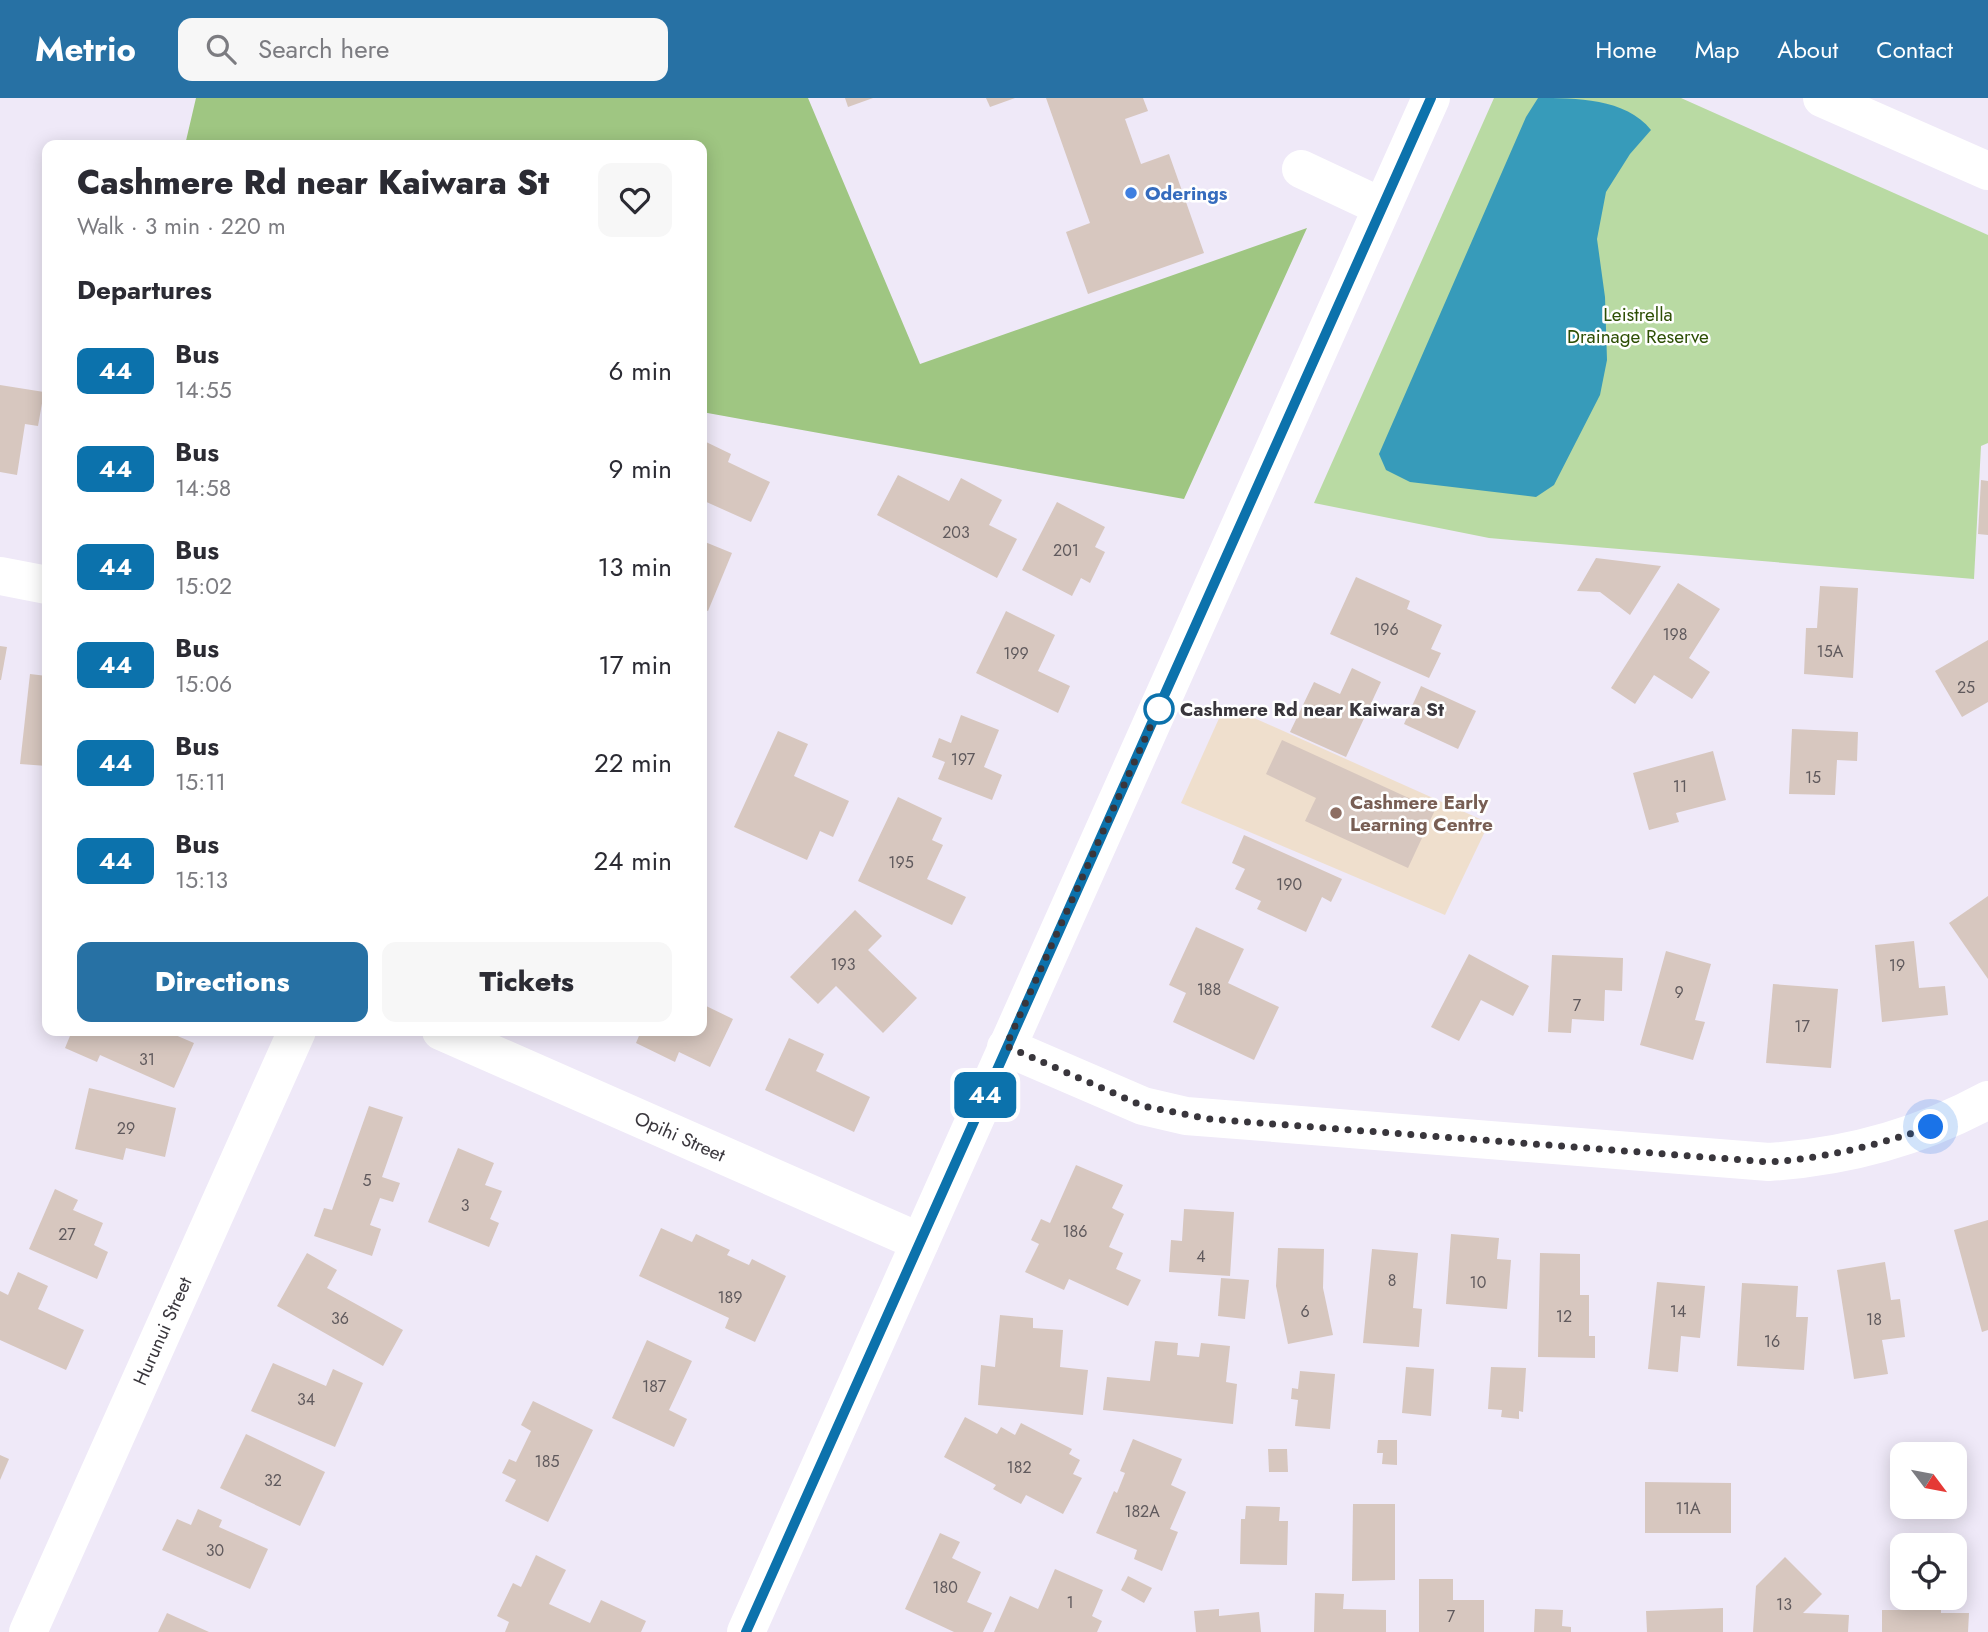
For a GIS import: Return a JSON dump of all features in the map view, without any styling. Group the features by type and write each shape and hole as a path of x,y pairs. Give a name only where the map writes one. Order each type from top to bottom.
{"street":[{"path":"746,1632 1431,98"},
{"path":"1822,98 1988,171"},
{"path":"1301,169 1382,207"},
{"path":"0,576 42,584"},
{"name":"Hurunui Street","path":"28,1632 295,1036"},
{"name":"Opihi Street","path":"451,1036 920,1242"},
{"path":"1006,1046 1143,1106 1185,1116 1769,1162 1818,1159 1857,1151 1949,1121 1988,1100"}],"shaded area":[{"name":"Cashmere Early Learning Centre","path":"1225,705 1489,823 1445,915 1181,803"}],"green space":[{"path":"196,98 808,98 920,364 1307,228 1184,499 707,413 707,140 186,140"},
{"name":"Leistrella Drainage Reserve","path":"1494,98 1681,98 1988,235 1988,443 1981,446 1974,579 1489,538 1314,503"}],"water":[{"path":"1538,98 1568,98 1614,106 1628,111 1651,130 1630,154 1606,192 1597,239 1605,297 1607,360 1600,395 1554,485 1536,497 1410,482 1386,470 1379,454 1526,117"}],"building":[{"path":"845,98 873,98 848,107"},
{"path":"986,98 1015,98 990,107"},
{"name":"Oderings","path":"1046,98 1143,98 1148,111 1125,119 1141,164 1169,154 1204,253 1088,294 1066,232 1090,223"},
{"path":"0,385 42,392 38,426 25,424 17,475 0,472"},
{"path":"707,442 731,454 728,462 770,482 751,522 707,502"},
{"path":"898,475 949,501 961,478 1002,500 989,525 1017,539 997,578 877,515"},
{"path":"1981,480 1988,481 1988,535 1978,534"},
{"path":"1057,502 1105,527 1095,547 1105,552 1090,583 1081,578 1072,596 1022,570"},
{"path":"707,543 732,553 707,610"},
{"path":"1596,558 1661,566 1630,615 1600,592 1577,591"},
{"path":"1356,577 1410,601 1407,609 1442,625 1431,649 1441,653 1429,678 1330,634"},
{"path":"1678,583 1720,609 1689,658 1710,672 1692,699 1654,675 1635,704 1611,688"},
{"path":"1820,586 1858,588 1853,678 1804,674 1806,628 1817,628"},
{"path":"1006,611 1055,635 1038,671 1070,686 1058,713 976,673"},
{"path":"1988,640 1988,702 1962,717 1935,671"},
{"path":"0,646 7,647 1,680 0,680"},
{"path":"1352,668 1381,682 1346,757 1290,732 1314,682 1340,694"},
{"path":"30,674 42,675 42,766 20,764"},
{"path":"1421,686 1476,711 1458,749 1404,724"},
{"path":"961,715 999,730 984,767 1002,775 992,800 938,779 945,762 932,757 939,738 951,743"},
{"path":"1792,729 1858,732 1857,761 1837,760 1835,795 1789,794"},
{"path":"778,731 808,744 794,776 849,801 833,837 820,831 807,860 734,827"},
{"path":"1282,740 1435,810 1408,868 1305,821 1316,798 1266,774"},
{"path":"1713,751 1726,800 1676,813 1679,822 1649,830 1633,773"},
{"path":"898,797 942,818 932,840 943,845 927,879 966,897 952,925 858,881"},
{"path":"1244,835 1342,879 1331,902 1322,897 1306,932 1257,909 1261,901 1235,889 1245,869 1232,863"},
{"path":"1988,896 1988,979 1949,923"},
{"path":"855,910 882,936 868,950 917,998 883,1033 836,986 818,1004 790,977"},
{"path":"1196,927 1244,949 1228,983 1279,1007 1254,1060 1173,1022 1186,993 1169,985"},
{"path":"1914,941 1919,988 1945,986 1948,1015 1882,1022 1875,945"},
{"path":"1666,951 1711,964 1695,1020 1705,1022 1693,1060 1640,1045"},
{"path":"1469,954 1529,986 1513,1016 1481,1000 1459,1041 1431,1027"},
{"path":"1552,955 1623,958 1622,991 1605,990 1604,1021 1572,1019 1571,1033 1548,1032"},
{"path":"1773,984 1838,989 1831,1068 1766,1063"},
{"path":"707,1006 733,1019 710,1067 679,1052 675,1062 636,1043 639,1036 707,1036"},
{"path":"70,1036 178,1036 194,1043 174,1088 100,1055 97,1062 65,1048"},
{"path":"789,1038 824,1054 816,1071 870,1097 854,1132 765,1090"},
{"path":"89,1088 176,1108 165,1157 126,1148 123,1160 75,1149"},
{"path":"369,1106 403,1117 382,1177 400,1183 393,1202 380,1198 370,1225 381,1229 372,1256 314,1236 324,1208 332,1210"},
{"path":"458,1148 494,1163 485,1185 502,1191 490,1219 499,1223 489,1247 428,1222"},
{"path":"1076,1165 1123,1185 1112,1208 1124,1214 1109,1247 1123,1253 1116,1269 1141,1280 1128,1306 1069,1279 1064,1290 1025,1272 1039,1244 1031,1240 1041,1219 1050,1223"},
{"path":"55,1189 78,1200 73,1210 103,1223 94,1245 108,1252 97,1279 29,1249"},
{"path":"1184,1209 1234,1212 1230,1276 1169,1272 1171,1240 1182,1241"},
{"path":"1988,1220 1988,1330 1982,1332 1954,1230"},
{"path":"661,1228 692,1242 696,1234 730,1250 727,1255 749,1265 752,1259 786,1276 755,1342 725,1328 729,1318 639,1276"},
{"path":"1451,1234 1499,1238 1497,1259 1511,1260 1507,1309 1446,1304"},
{"path":"1278,1248 1324,1249 1323,1288 1333,1335 1288,1344 1276,1286"},
{"path":"1372,1249 1418,1253 1413,1308 1422,1309 1419,1347 1363,1343"},
{"path":"307,1253 337,1270 327,1288 403,1330 383,1366 277,1306"},
{"path":"1540,1253 1580,1254 1580,1295 1589,1295 1589,1336 1595,1336 1595,1358 1538,1357"},
{"path":"1885,1262 1891,1300 1900,1299 1905,1337 1882,1340 1888,1374 1854,1379 1837,1270"},
{"path":"18,1272 48,1286 38,1309 84,1330 66,1370 0,1340 0,1291 8,1295"},
{"path":"1221,1278 1249,1280 1245,1319 1218,1316"},
{"path":"1657,1282 1705,1286 1700,1338 1681,1336 1678,1372 1648,1369"},
{"path":"1742,1283 1798,1286 1796,1317 1808,1317 1804,1370 1737,1366"},
{"path":"1000,1315 1033,1318 1033,1328 1063,1330 1060,1367 1088,1370 1083,1415 978,1405 981,1365 995,1367"},
{"path":"647,1340 692,1361 669,1410 687,1419 674,1447 612,1418"},
{"path":"1155,1341 1178,1343 1177,1355 1199,1357 1201,1343 1230,1346 1226,1382 1237,1384 1233,1424 1103,1410 1107,1377 1150,1381"},
{"path":"273,1363 326,1386 333,1369 363,1383 335,1447 251,1411"},
{"path":"1406,1367 1434,1369 1431,1416 1402,1413"},
{"path":"1491,1367 1526,1368 1523,1412 1519,1411 1519,1419 1501,1417 1502,1410 1488,1409"},
{"path":"1300,1371 1335,1374 1330,1429 1295,1426 1298,1400 1291,1399 1292,1388 1298,1389"},
{"path":"533,1401 593,1430 548,1522 505,1501 516,1480 502,1473 509,1459 516,1462 531,1431 521,1425"},
{"path":"965,1417 997,1434 1001,1427 1015,1435 1021,1423 1072,1449 1069,1454 1080,1460 1073,1474 1082,1478 1063,1514 1026,1495 1021,1504 993,1489 996,1485 944,1457"},
{"path":"246,1434 325,1472 300,1526 220,1488"},
{"path":"1133,1439 1182,1459 1171,1485 1186,1492 1170,1529 1178,1532 1162,1571 1134,1559 1137,1550 1096,1533 1125,1473 1120,1471"},
{"path":"1378,1440 1397,1440 1397,1465 1382,1464 1383,1453 1377,1453"},
{"path":"1268,1449 1287,1449 1288,1472 1269,1472"},
{"path":"0,1455 9,1459 0,1480"},
{"path":"1645,1482 1731,1483 1731,1533 1645,1533"},
{"path":"1353,1504 1395,1504 1395,1580 1352,1581"},
{"path":"1246,1506 1280,1507 1279,1521 1288,1521 1287,1565 1240,1564 1241,1519 1245,1519"},
{"path":"198,1509 222,1520 219,1527 268,1549 250,1589 162,1550 177,1519 191,1525"},
{"path":"940,1533 960,1542 952,1558 981,1572 967,1602 992,1613 983,1632 954,1632 905,1609"},
{"path":"536,1555 566,1570 549,1604 590,1623 601,1600 646,1621 641,1632 505,1632 509,1622 497,1616 513,1583 521,1587"},
{"path":"1785,1557 1822,1594 1803,1613 1849,1615 1848,1632 1753,1632 1756,1586"},
{"path":"1055,1569 1103,1590 1092,1616 1102,1621 1097,1632 994,1632 1010,1596 1038,1609"},
{"path":"1128,1576 1152,1588 1144,1603 1121,1590"},
{"path":"1419,1579 1453,1579 1453,1600 1484,1600 1484,1632 1419,1632"},
{"path":"1315,1593 1344,1594 1343,1609 1386,1610 1386,1632 1314,1632"},
{"path":"1723,1608 1723,1632 1647,1632 1646,1611"},
{"path":"1219,1609 1219,1616 1259,1612 1261,1632 1196,1632 1194,1611"},
{"path":"1535,1609 1563,1610 1562,1626 1571,1627 1571,1632 1534,1632"},
{"path":"1882,1610 1969,1613 1968,1632 1882,1632"},
{"path":"167,1613 209,1632 158,1632"}],"bus line":[{"name":"44","path":"746,1632 1431,98"}],"place":[{"name":"Oderings","path":"1131,193"},
{"name":"Cashmere Rd near Kaiwara St","path":"1159,709"},
{"name":"Cashmere Early Learning Centre","path":"1336,813"}],"route":[{"path":"1159,709 1162,701 1006,1046 1143,1106 1209,1119 1769,1162 1818,1159 1857,1151 1931,1127"}]}
